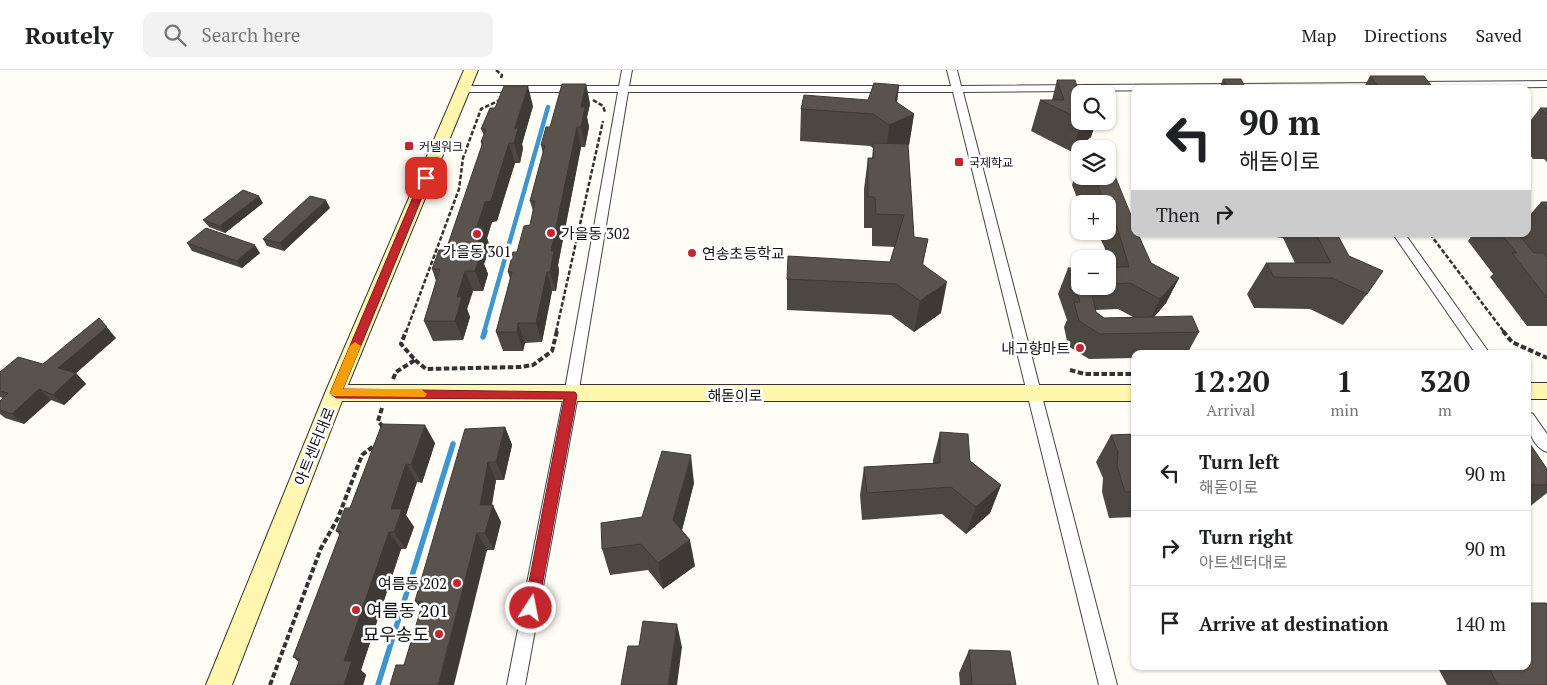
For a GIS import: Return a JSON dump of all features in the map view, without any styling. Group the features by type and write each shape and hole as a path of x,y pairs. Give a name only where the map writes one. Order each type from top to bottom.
{"street":[{"name":"아트센터대로","path":"219,685 336,393 471,70"},
{"path":"516,685 571,395 627,70"},
{"path":"952,70 1108,685"},
{"path":"1397,85 1547,84"},
{"path":"463,89 1131,88"},
{"path":"1401,237 1480,350"},
{"path":"1531,391 1547,391"},
{"name":"해돋이로","path":"336,393 571,395 1131,393"},
{"path":"1531,422 1547,446"}],"path":[{"path":"496,70 502,75"},
{"path":"502,99 481,109 462,158 459,189 401,344 426,369 520,367 533,365 552,351 605,111 603,106 591,98"},
{"path":"1432,237 1512,342 1530,350"},
{"path":"1531,351 1547,358"},
{"path":"396,372 415,360"},
{"path":"1070,370 1085,374 1131,374"},
{"path":"380,414 378,422 385,428"},
{"path":"270,685 321,548 338,518 362,455 377,444"}],"building":[{"path":"1370,76 1424,76 1431,85 1377,85"},
{"path":"1223,79 1241,79 1244,85 1227,85"},
{"path":"1057,80 1075,80 1077,85 1071,85 1071,115 1040,100 1064,100"},
{"path":"874,83 899,85 895,101 914,114 889,125 873,114 801,109 804,95 868,100"},
{"name":"가을동 302","path":"562,84 586,84 581,107 585,107 581,127 577,127 551,251 554,251 550,272 547,272 536,323 518,323 517,332 496,332 512,272 508,272 513,252 517,252 524,226 530,225 535,201 530,201 545,145 541,145 546,127 550,127"},
{"path":"504,86 528,86 515,128 518,128 514,143 509,143 491,201 485,202 477,227 483,227 474,254 481,254 475,271 465,271 457,297 462,297 455,321 424,321 440,269 432,269 439,250 446,250 483,142 481,142 486,129 481,129 490,108 495,108"},
{"path":"1540,108 1547,108 1547,115"},
{"path":"873,143 908,144 914,237 928,239 922,264 947,282 920,301 896,284 787,279 788,256 890,262 904,215 876,214 875,197 868,197 868,158 874,158"},
{"path":"1116,179 1131,215 1131,237 1139,237 1151,263 1179,278 1160,299 1130,283 1116,284 1116,267 1129,267 1116,225 1116,195 1101,195 1098,185 1116,185"},
{"path":"243,190 259,196 220,226 203,220"},
{"path":"310,196 326,200 280,243 263,239"},
{"path":"1541,202 1547,202 1547,209"},
{"path":"206,228 255,245 237,261 187,243"},
{"path":"1318,237 1339,237 1349,256 1383,271 1367,294 1332,278 1274,277 1266,263 1331,263"},
{"path":"1504,237 1521,237 1534,253 1544,253 1547,257 1547,298 1512,253 1517,253"},
{"path":"1078,295 1092,295 1096,312 1104,318 1192,316 1199,332 1100,334 1079,321 1074,302 1080,302"},
{"path":"99,318 107,327 58,368 76,373 53,395 39,389 12,414 0,410 0,401 8,393 0,391 0,372 18,357 43,364"},
{"path":"382,424 425,425 411,465 406,464 391,509 402,509 394,532 389,532 344,661 352,661 344,685 290,685 300,659 293,657 341,531 336,531 345,508 350,508"},
{"path":"505,427 496,462 488,462 480,505 493,505 485,533 477,533 438,685 390,685 396,665 404,665 423,602 415,601 465,429"},
{"path":"940,432 968,434 970,461 1001,485 976,507 951,487 867,493 864,467 940,463"},
{"path":"1131,434 1131,492 1125,492 1117,466 1118,452 1111,435"},
{"path":"1531,445 1547,469 1547,485 1531,485"},
{"path":"662,451 691,455 673,520 690,540 658,563 641,544 602,549 601,523 642,517"},
{"path":"1531,603 1546,603 1547,685 1498,685 1490,670 1531,670"},
{"path":"643,621 677,624 668,685 621,685 628,646 639,646"},
{"path":"969,650 1010,651 1016,685 962,685 972,684"}],"waterway":[{"path":"484,332 548,107"},
{"path":"483,337 485,331"},
{"path":"378,685 453,444"}],"slow traffic":[{"path":"355,346 336,393 421,394"}],"place":[{"name":"커넬워크","path":"409,146"},
{"name":"국제학교","path":"959,162"},
{"name":"가을동 302","path":"551,233"},
{"name":"가을동 301","path":"477,234"},
{"name":"연송초등학교","path":"692,253"},
{"name":"내고향마트","path":"1080,348"},
{"name":"여름동 202","path":"457,583"},
{"name":"여름동 201","path":"356,610"},
{"name":"묘우송도","path":"439,634"}],"route":[{"path":"426,178 336,393 571,395 531,608"}]}
